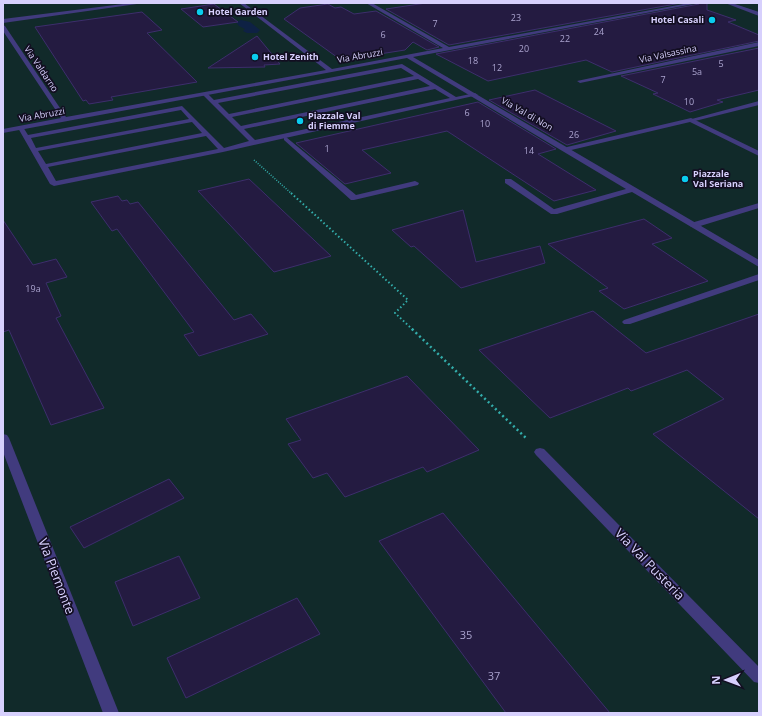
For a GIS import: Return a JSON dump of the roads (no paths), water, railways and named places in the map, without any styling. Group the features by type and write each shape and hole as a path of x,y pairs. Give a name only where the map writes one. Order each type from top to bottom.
{"street":[{"path":"3,22 142,3"},
{"path":"241,3 331,71"},
{"path":"368,3 449,49"},
{"name":"Via Abruzzi","path":"3,131 173,100 193,98 205,94 697,3"},
{"path":"727,3 759,14"},
{"name":"Via Valdarno","path":"3,27 65,120"},
{"name":"Via Valsassina","path":"580,81 759,44"},
{"name":"Via Val di Non","path":"409,57 567,149 759,264"},
{"path":"213,102 402,66 454,99"},
{"path":"227,116 418,77"},
{"path":"239,128 435,87"},
{"path":"205,94 254,142"},
{"path":"21,128 54,184 222,150 475,95"},
{"path":"173,100 222,150"},
{"path":"567,149 759,103"},
{"path":"27,137 182,108"},
{"path":"34,150 193,120"},
{"path":"691,120 759,154"},
{"path":"44,166 207,134"},
{"path":"286,140 354,198 415,183"},
{"path":"508,181 554,212 634,189"},
{"path":"694,225 759,205"},
{"path":"627,322 759,277"},
{"name":"Via Piemonte","path":"3,438 111,713"},
{"name":"Via Val Pusteria","path":"540,452 759,677"}],"water":[{"path":"241,20 250,22 260,30 257,33 247,33 243,31 245,29 239,26 236,22"}],"place":[{"name":"Hotel Garden","path":"200,12"},
{"name":"Hotel Casali","path":"712,20"},
{"name":"Hotel Zenith","path":"255,57"},
{"name":"Piazzale Val di Fiemme","path":"300,121"},
{"name":"Piazzale Val Seriana","path":"685,179"}]}
